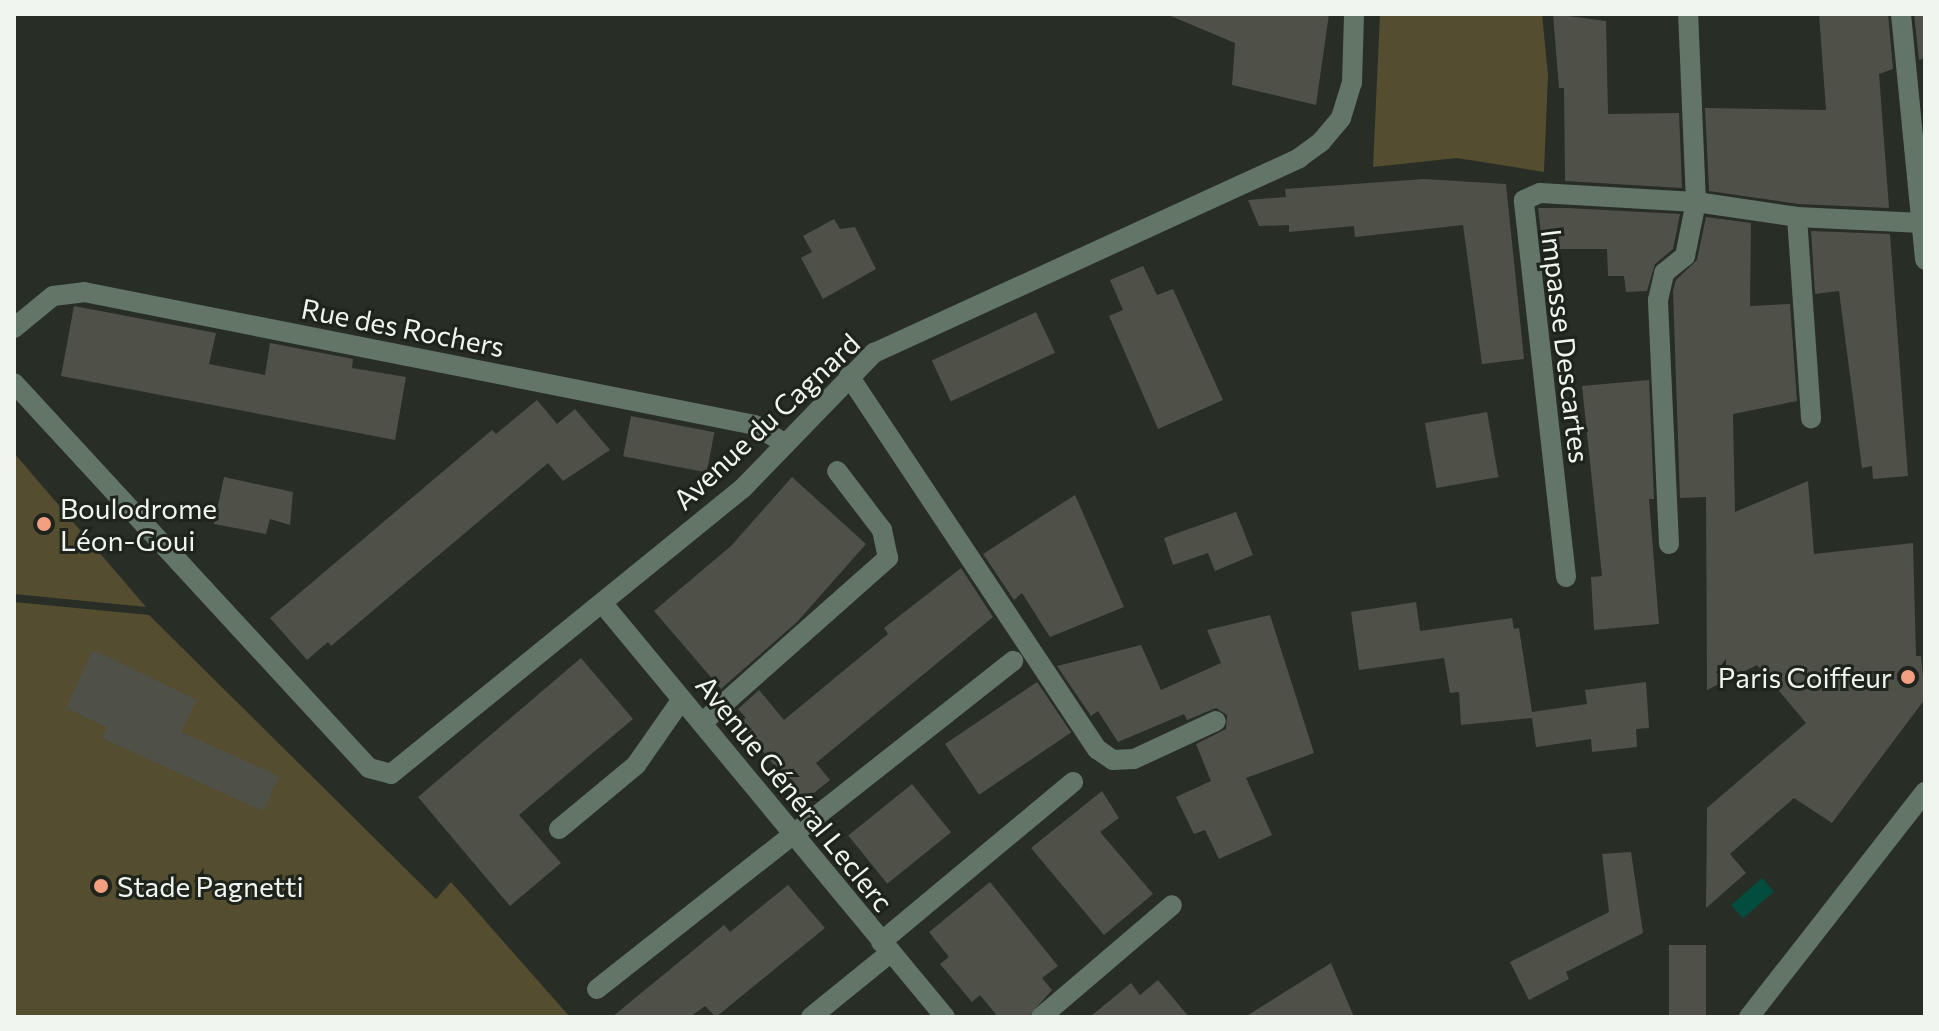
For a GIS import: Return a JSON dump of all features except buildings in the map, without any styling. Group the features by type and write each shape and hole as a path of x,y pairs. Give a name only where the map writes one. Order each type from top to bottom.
{"street":[{"name":"Avenue du Cagnard","path":"14,383 369,768 391,774 742,489 874,353 1310,150 1341,118 1352,83 1354,14"},
{"path":"1669,544 1659,286 1664,273 1685,256 1696,202 1688,14"},
{"path":"1901,14 1925,260"},
{"name":"Impasse Descartes","path":"1566,577 1521,206 1540,193 1696,202"},
{"path":"1696,202 1797,217 1922,223"},
{"path":"1797,217 1811,419"},
{"name":"Rue des Rochers","path":"14,328 53,296 84,292 755,425 786,444"},
{"path":"849,376 1097,749 1113,760 1134,759 1216,721"},
{"path":"702,723 888,558 882,530 837,471"},
{"name":"Avenue Général Leclerc","path":"603,604 945,1017"},
{"path":"597,989 1013,661"},
{"path":"559,829 636,765 682,699"},
{"path":"811,1017 1073,782"},
{"path":"1749,1017 1925,792"},
{"path":"1041,1017 1172,905"}],"shaded area":[{"path":"1380,14 1542,14 1548,75 1544,172 1457,158 1373,167"},
{"name":"Boulodrome Léon-Goui","path":"14,453 146,607 14,594"},
{"path":"14,602 149,615 436,899 451,882 570,1017 14,1017"},
{"path":"1762,878 1774,892 1743,918 1731,905"}],"place":[{"name":"Boulodrome Léon-Goui","path":"44,524"},
{"name":"Paris Coiffeur","path":"1908,677"},
{"name":"Stade Pagnetti","path":"101,886"}]}
